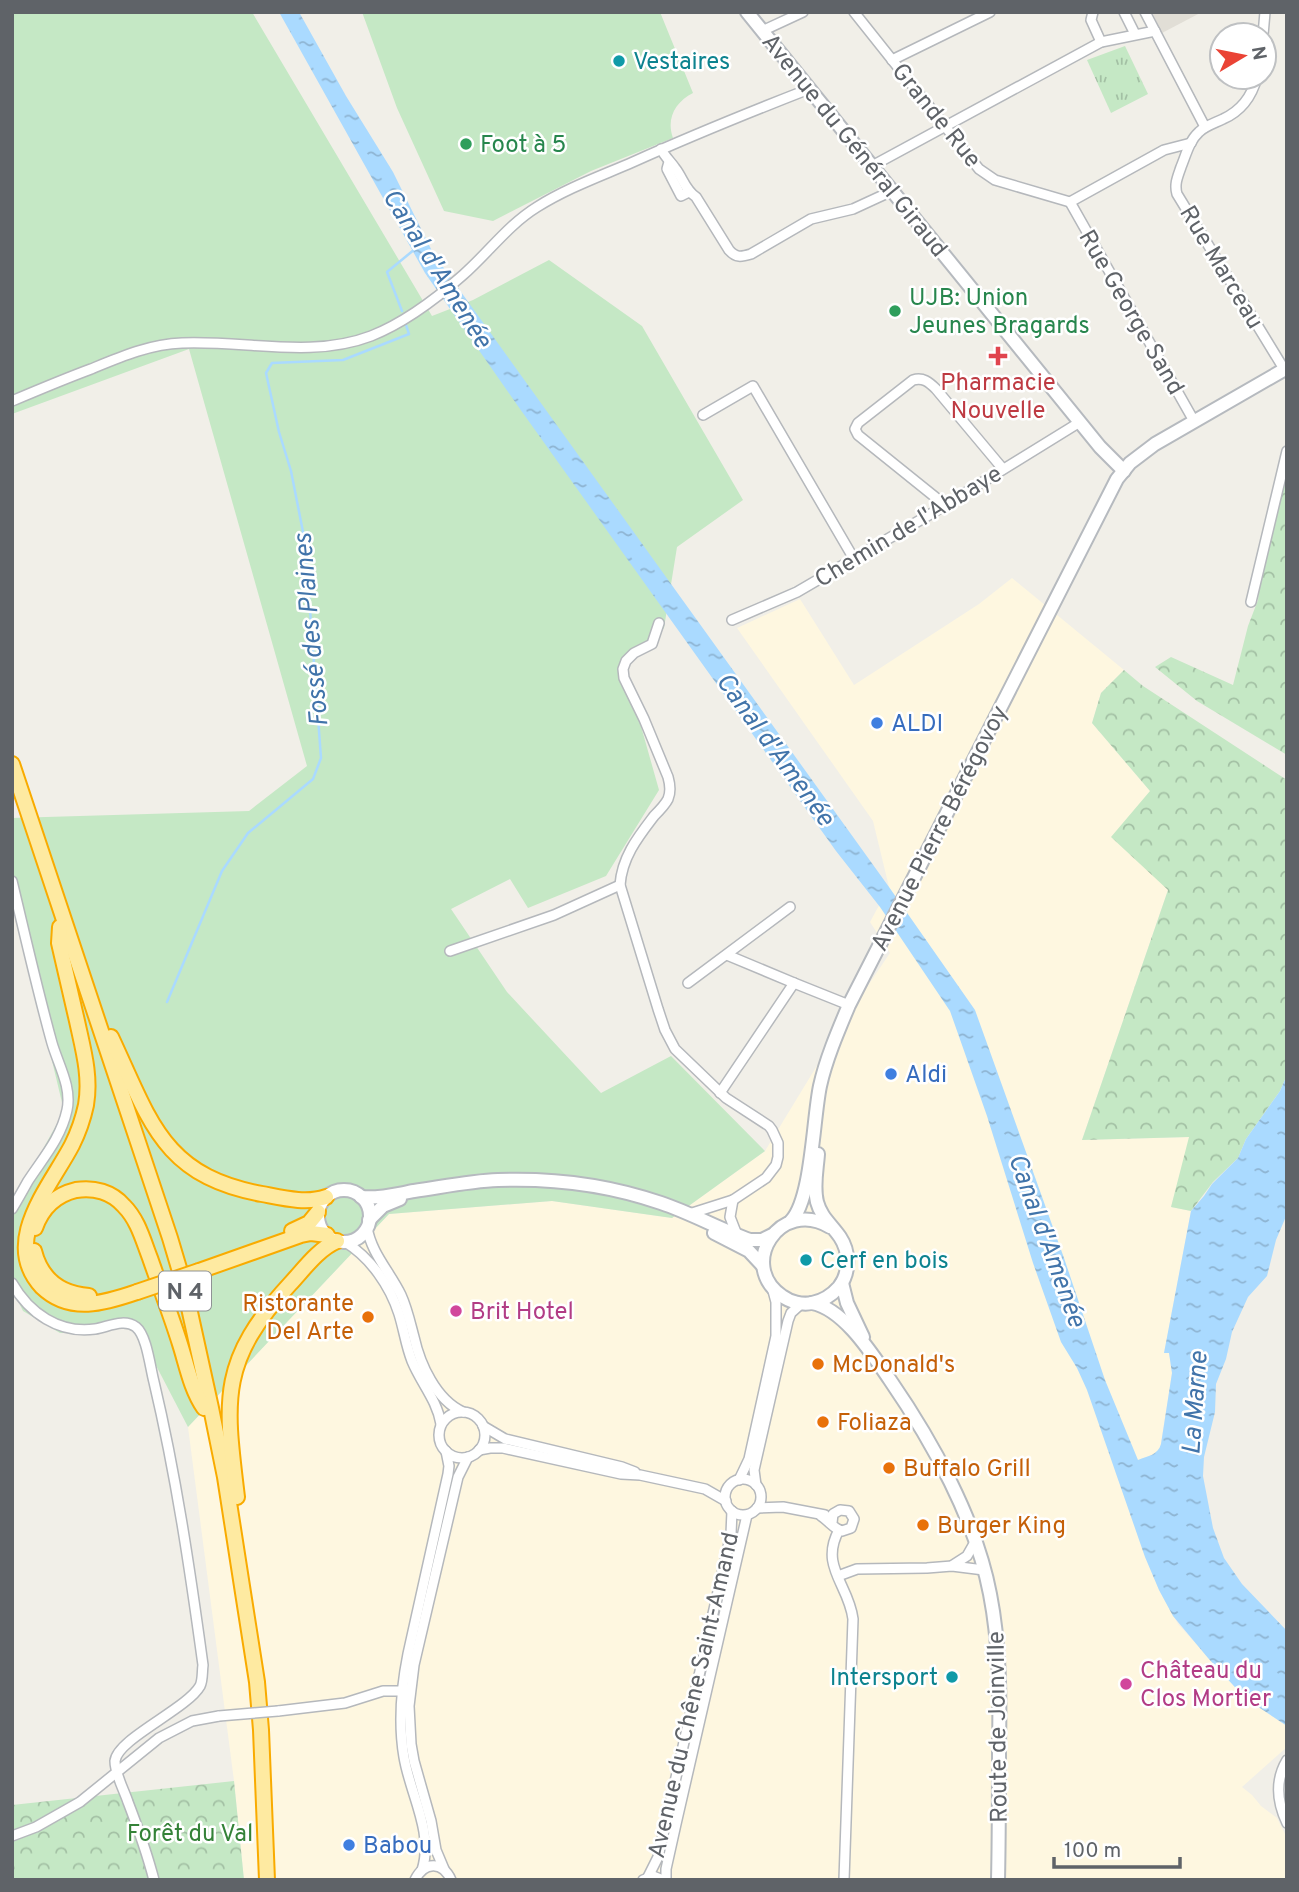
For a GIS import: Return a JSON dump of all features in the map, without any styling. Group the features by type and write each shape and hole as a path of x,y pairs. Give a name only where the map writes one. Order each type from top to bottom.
{"highway":[{"name":"N 4","path":"12,764 184,1285 225,1478 257,1682 267,1880"},
{"name":"N 4","path":"12,786 178,1293 227,1528 250,1682 260,1880"},
{"path":"60,927 59,943 84,1054 88,1087 86,1104 72,1145 28,1221 24,1248 31,1274 57,1298 82,1305 96,1304 299,1229 309,1223 318,1212"},
{"path":"88,993 98,1005 144,1109 157,1132 184,1163 209,1178 238,1189 308,1201 326,1197"},
{"path":"136,1289 89,1296 72,1293 54,1285 45,1276 33,1251 35,1228 46,1206 71,1192 92,1189 110,1195 126,1207 144,1240 196,1396 204,1409"},
{"path":"198,1267 301,1235 311,1233 336,1239"},
{"path":"244,1599 247,1579 230,1431 232,1379 245,1344 270,1306 322,1250 336,1239"}],"main road":[{"name":"Avenue du Général Giraud","path":"747,12 1109,458 1124,471"},
{"name":"Avenue Pierre Bérégovoy","path":"831,1053 849,1005 1112,488 1138,456 1155,444 1285,369"},
{"path":"791,1221 798,1213 805,1192 817,1103 823,1072 831,1053"},
{"path":"830,1227 817,1201 816,1180 831,1053"},
{"path":"772,1236 754,1240 662,1203 611,1189 530,1180 474,1182 376,1198 347,1190 326,1197 318,1212 318,1220 336,1239 358,1237 383,1206 397,1200 465,1189 529,1185 611,1195 660,1209 741,1247 756,1257 772,1287 785,1298 826,1308 837,1315 871,1353"},
{"path":"361,1196 368,1207 368,1224"},
{"path":"763,1266 766,1245 779,1228 791,1221 815,1220 830,1227 840,1236 847,1252 847,1270 842,1283 826,1298 807,1303"},
{"path":"842,1283 847,1303 871,1353"},
{"name":"Route de Joinville","path":"871,1353 942,1464 975,1542 990,1593 998,1652 998,1880"}],"street":[{"path":"762,31 803,12"},
{"name":"Grande Rue","path":"854,12 979,169 989,177 1070,202"},
{"path":"892,60 990,12"},
{"path":"1093,12 1091,20 1101,42"},
{"path":"1124,12 1135,34"},
{"path":"1146,15 1205,127 1226,118 1241,107 1251,91"},
{"path":"872,166 1101,42 1155,31"},
{"path":"12,401 150,348 182,343 306,347 339,344 377,333 421,307 463,275 506,231 541,205 581,184 661,149 809,89"},
{"name":"Rue Marceau","path":"1205,127 1191,142 1175,190 1285,369"},
{"path":"1070,202 1164,150 1191,142"},
{"path":"661,149 734,256 751,254 811,219 853,209 892,191"},
{"name":"Rue George Sand","path":"1070,202 1194,421"},
{"path":"945,505 858,435 855,429 858,423 913,380 925,380 936,389 1003,469"},
{"path":"703,415 753,386 854,559"},
{"name":"Chemin de l'Abbaye","path":"732,620 797,592 1080,422"},
{"path":"1251,602 1287,451"},
{"path":"659,624 652,644 634,653 623,669 624,678 668,777 669,798 626,856 620,885 666,1030 675,1049 720,1093 769,1126 778,1143 778,1157 772,1172 766,1178 733,1200 690,1214"},
{"path":"12,881 68,1098 66,1114 48,1154 12,1209"},
{"path":"450,951 554,915 620,885"},
{"path":"688,983 790,907"},
{"path":"727,955 849,1005"},
{"path":"720,1093 794,983"},
{"path":"733,1200 730,1217 737,1235"},
{"path":"368,1224 372,1245 401,1294 425,1368 442,1396 456,1408 475,1416 483,1426 505,1440 622,1467 640,1475"},
{"path":"336,1239 367,1259 390,1294 411,1358 435,1401 442,1424"},
{"path":"12,1283 25,1303 47,1320 60,1326 89,1330 127,1323 137,1328 144,1339 187,1548 203,1665 201,1683 191,1697 121,1749 116,1756 117,1771 155,1880"},
{"path":"739,1480 749,1459 776,1336 776,1302 772,1287"},
{"path":"807,1303 791,1313 788,1321 754,1469 756,1485 761,1495 783,1507 821,1516 835,1523 831,1556 853,1619 844,1880"},
{"path":"451,1876 436,1850 414,1760 406,1691 408,1654 448,1474 446,1451 439,1438 442,1424 448,1416 463,1412"},
{"path":"479,1450 484,1439 483,1426"},
{"path":"415,1880 422,1870 426,1844 404,1761 400,1721 458,1476 468,1457 479,1450 503,1448 621,1474 640,1475 705,1489 726,1501 732,1511 741,1515 747,1515 757,1508 783,1507"},
{"path":"446,1451 456,1457 468,1457"},
{"path":"705,1489 729,1486 739,1480 748,1480 756,1485"},
{"path":"726,1501 729,1486"},
{"path":"757,1508 761,1495"},
{"name":"Avenue du Chêne Saint-Amand","path":"646,1878 658,1857 733,1525 732,1511"},
{"name":"Avenue du Chêne Saint-Amand","path":"665,1880 747,1515"},
{"path":"952,1566 967,1556 975,1542"},
{"path":"838,1576 857,1569 952,1566 984,1570"},
{"path":"12,1836 36,1827 80,1802 159,1738 192,1721 345,1703 383,1690 406,1691"},
{"path":"1287,1760 1280,1774 1278,1790 1287,1823"},
{"path":"422,1870 432,1866 451,1876"},
{"path":"646,1878 658,1877 665,1880"}],"shaded area":[{"path":"1152,12 1202,12 1162,33"},
{"path":"1012,578 1124,670 1101,693 1092,723 1150,791 1168,890 1082,1140 1190,1137 1171,1207 1191,1211 1164,1353 1169,1353 1172,1373 1160,1449 1155,1454 1115,1471 1159,1590 1178,1624 1245,1698 1287,1726 1287,1747 1242,1787 1277,1818 1287,1838 1287,1880 244,1880 234,1781 188,1427 389,1214 552,1201 672,1218 765,1151 846,1018 890,953 870,922 889,887 873,821 737,628 800,599 854,685 979,604"}],"green space":[{"path":"12,12 252,12 432,316 473,300 549,260 642,326 743,500 677,547 664,628 624,666 659,790 606,876 528,908 510,879 451,909 507,992 601,1093 671,1056 765,1151 672,1218 552,1201 389,1214 188,1427 134,1323 87,1333 60,1333 23,1311 12,1289 12,1205 64,1111 12,893 12,818 249,811 307,766 189,349 12,414"},
{"path":"362,12 660,12 693,93 681,101 674,112 671,124 673,138 591,171 493,221 444,211 397,108"},
{"path":"1125,46 1148,94 1111,113 1087,60"},
{"path":"1287,460 1287,755 1197,701 1155,667 1171,657 1233,685 1248,626 1258,600 1260,578"},
{"path":"1124,670 1143,686 1287,780 1287,1075 1280,1091 1246,1139 1238,1158 1213,1182 1191,1211 1171,1207 1189,1137 1082,1140 1168,890 1111,837 1150,791 1092,723 1101,693"},
{"name":"Forêt du Val","path":"234,1781 244,1880 12,1880 12,1805"}],"water":[{"path":"279,12 299,12 393,172 433,253 975,1010 1105,1380 1138,1460 1155,1453 1161,1444 1172,1373 1169,1353 1164,1353 1191,1211 1212,1184 1238,1158 1246,1139 1280,1091 1287,1075 1287,1214 1276,1240 1267,1276 1248,1297 1232,1332 1226,1359 1216,1384 1215,1412 1204,1457 1203,1476 1213,1528 1224,1558 1242,1584 1287,1631 1287,1726 1245,1698 1173,1616 1159,1590 1087,1390 1061,1342 950,1011 880,907 836,851 425,273"}],"waterway":[{"name":"Fossé des Plaines","path":"402,311 387,272 415,249"},
{"name":"Fossé des Plaines","path":"167,1002 222,871 248,833 313,779 321,758 305,542 291,471 266,373 272,363 343,360 409,334 406,325"}],"place":[{"name":"Vestaires","path":"619,61"},
{"name":"Foot à 5","path":"466,144"},
{"name":"UJB: Union Jeunes Bragards","path":"895,311"},
{"name":"Pharmacie Nouvelle","path":"998,356"},
{"name":"ALDI","path":"877,723"},
{"name":"Aldi","path":"891,1074"},
{"name":"Cerf en bois","path":"806,1260"},
{"name":"Brit Hotel","path":"456,1311"},
{"name":"Ristorante Del Arte","path":"368,1317"},
{"name":"McDonald's","path":"818,1364"},
{"name":"Foliaza","path":"823,1422"},
{"name":"Buffalo Grill","path":"889,1468"},
{"name":"Burger King","path":"923,1525"},
{"name":"Intersport","path":"952,1677"},
{"name":"Château du Clos Mortier","path":"1126,1684"},
{"name":"Babou","path":"349,1845"}],"water label":[{"name":"Canal d'Amenée","path":"438,268"},
{"name":"Canal d'Amenée","path":"776,749"},
{"name":"Canal d'Amenée","path":"1048,1240"},
{"name":"La Marne","path":"1194,1403"}]}
